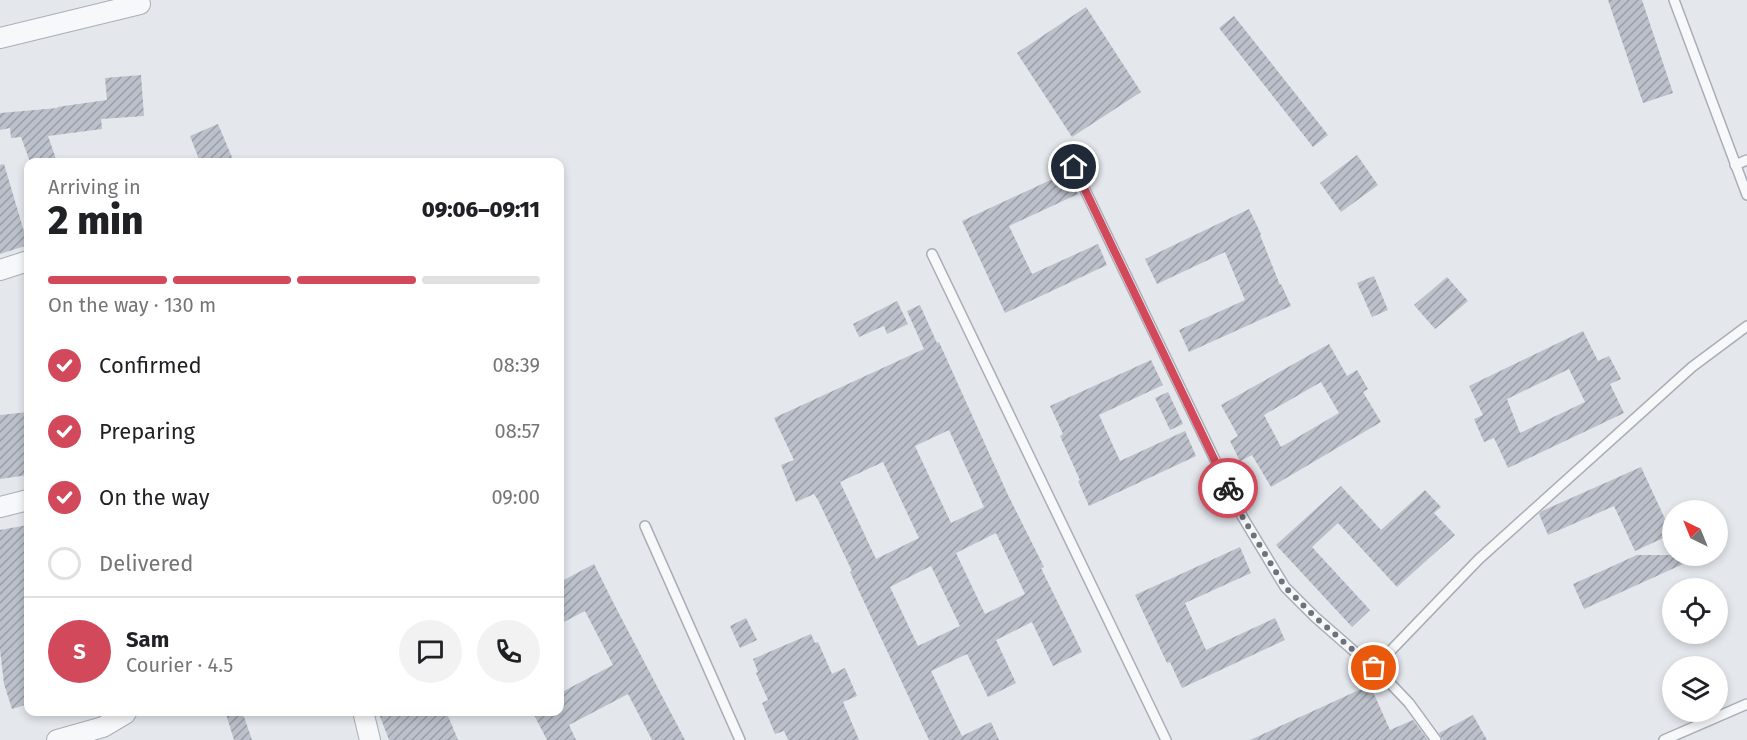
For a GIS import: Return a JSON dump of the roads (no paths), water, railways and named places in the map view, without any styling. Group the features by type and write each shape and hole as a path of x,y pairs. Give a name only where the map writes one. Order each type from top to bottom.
{"street":[{"path":"0,38 140,4"},
{"path":"0,270 24,262"},
{"path":"0,507 24,501"},
{"path":"57,740 103,727 122,716"},
{"path":"364,716 370,740"}],"lane":[{"path":"1674,0 1747,195"},
{"path":"1735,165 1747,160"},
{"path":"1074,167 1242,516 1285,587 1315,617 1374,668 1408,703 1436,740"},
{"path":"932,254 1166,740"},
{"path":"1374,668 1479,559 1692,367 1747,326"},
{"path":"645,526 740,740"},
{"path":"1664,740 1747,704"}]}
